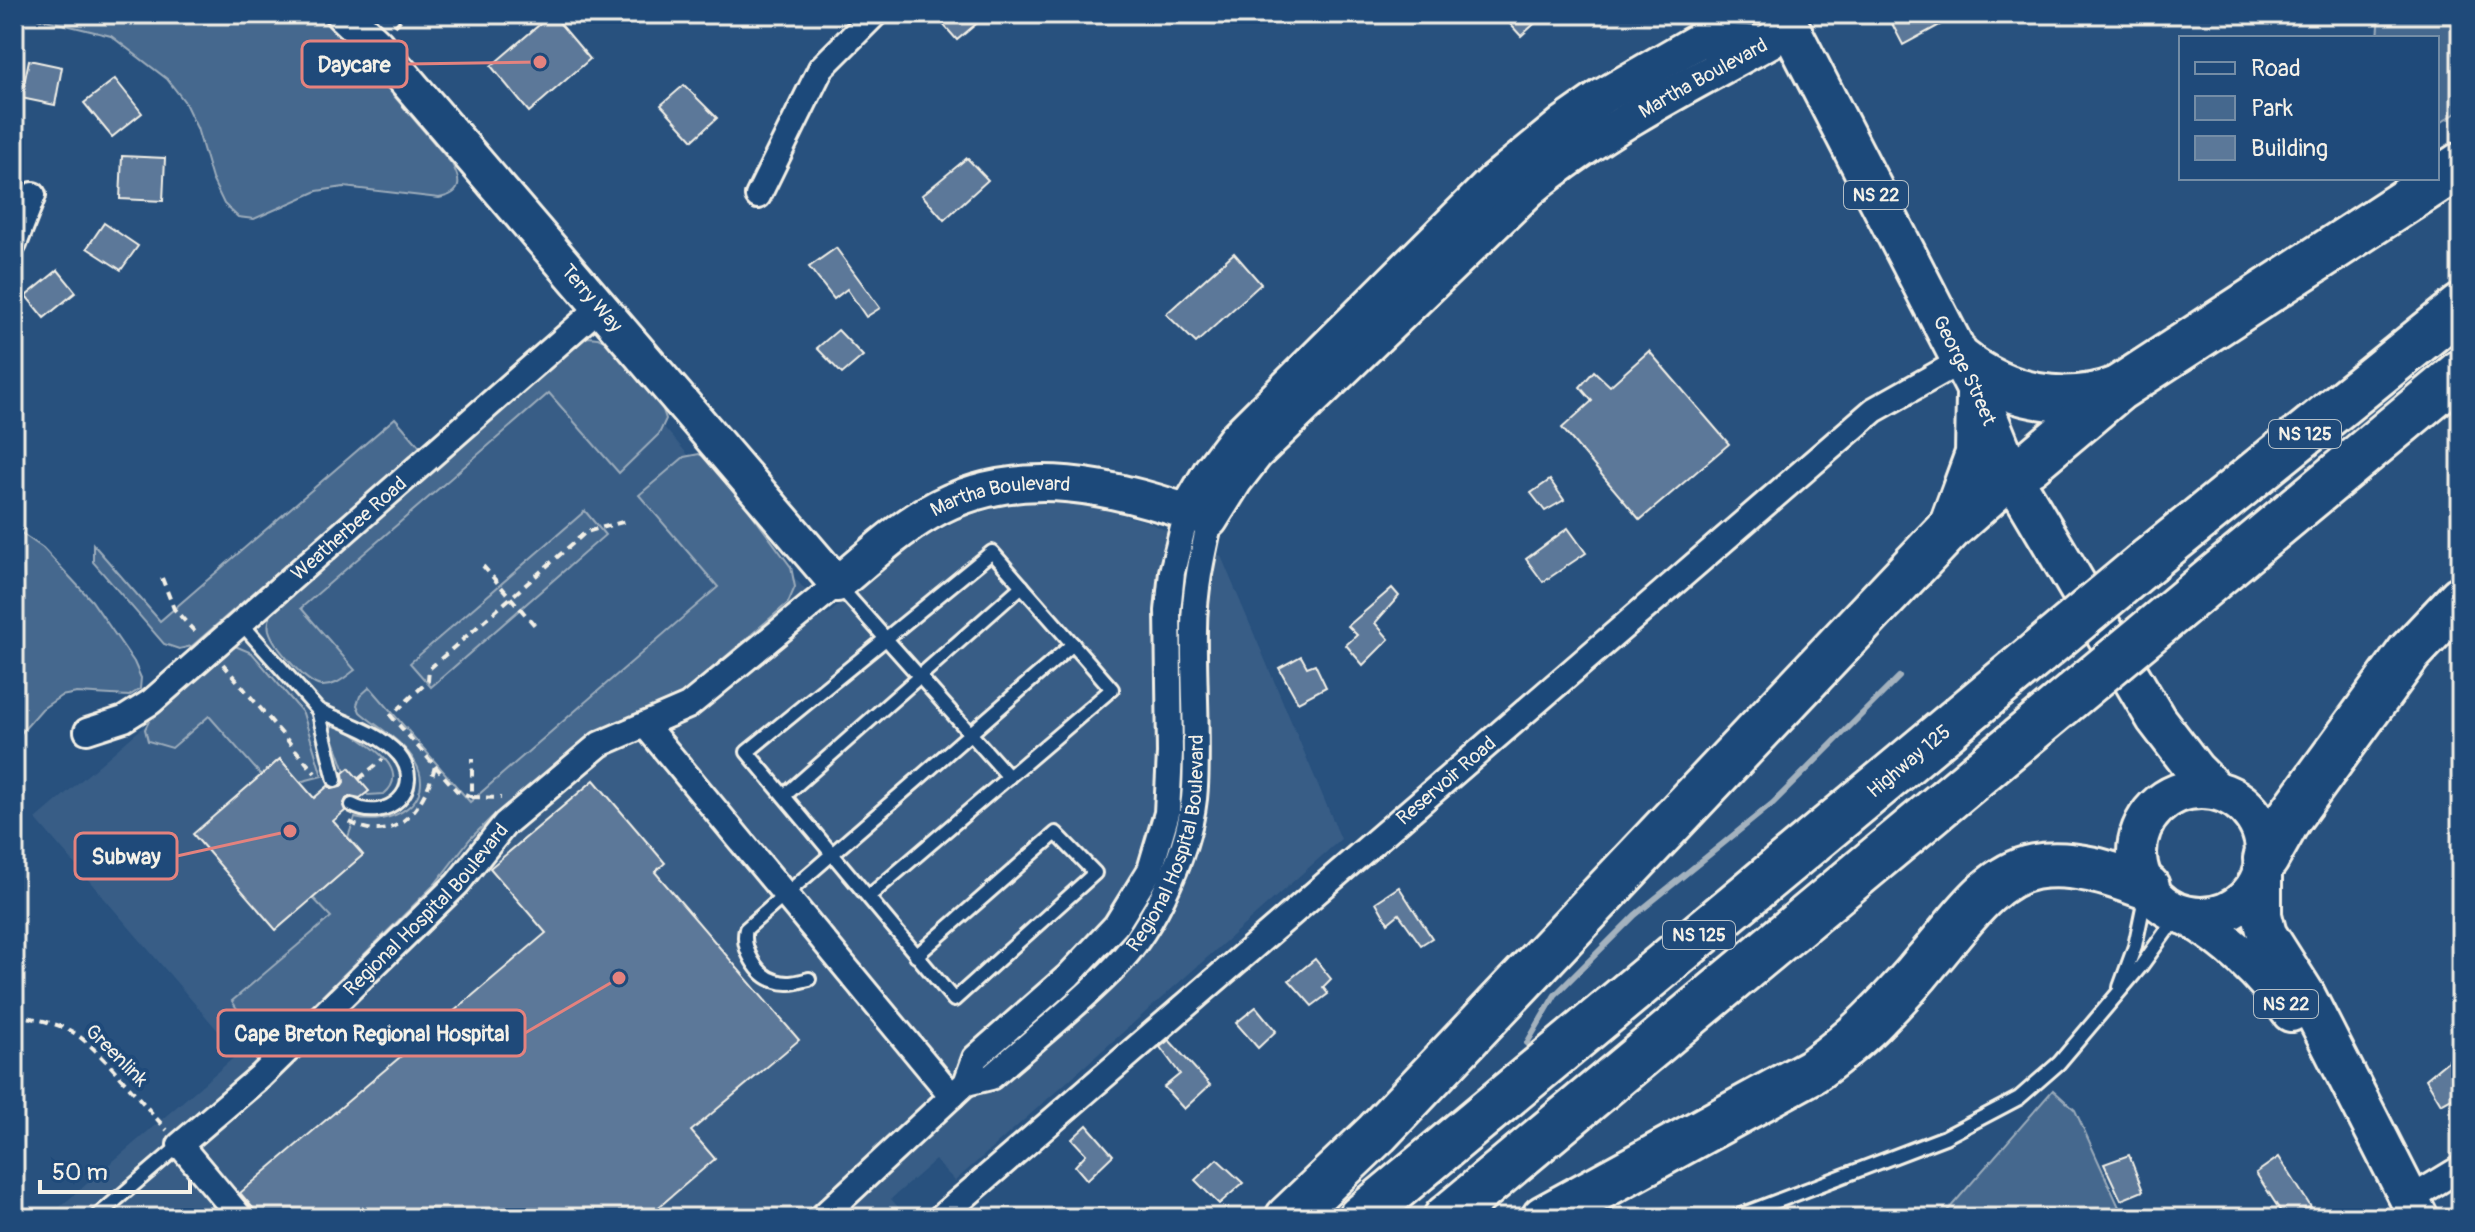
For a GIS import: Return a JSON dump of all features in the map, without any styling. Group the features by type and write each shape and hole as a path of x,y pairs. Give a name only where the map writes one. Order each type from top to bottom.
{"highway":[{"path":"2439,179 2461,165"},
{"path":"1288,1218 1377,1133 1950,528 2011,474 2030,463 2119,388 2438,180"},
{"name":"Highway 125","path":"1360,1218 2149,560 2461,307"},
{"path":"1950,528 1978,454 1970,378 1975,371 2011,390 2043,398 2092,396 2119,388"},
{"name":"NS 125","path":"1446,1218 2461,372"},
{"path":"2264,867 2289,818 2409,653 2461,598"},
{"path":"1544,1218 1747,1109 1823,1063 1875,1018 1969,912 2011,875 2033,868 2061,865 2105,873 2147,887"}],"main road":[{"name":"George Street","path":"1779,29 1970,378 2011,474 2156,719 2195,770 2214,789"},
{"name":"George Street","path":"2154,809 2161,759 2156,719"},
{"path":"2214,789 2232,796 2247,807 2258,823 2265,840 2264,867 2253,892 2240,905 2206,917 2188,916 2158,901 2147,887 2137,856 2138,839 2144,823 2167,798 2181,791 2214,789"},
{"name":"NS 22","path":"2264,867 2260,900 2267,934 2305,994 2414,1208"},
{"name":"NS 22","path":"2188,916 2234,949 2260,974 2288,1006 2364,1111"}],"street":[{"name":"Terry Way","path":"343,14 376,45 837,584"},
{"path":"758,196 821,68 875,14"},
{"path":"1700,40 1723,14"},
{"name":"Martha Boulevard","path":"1360,334 1526,153 1603,96 1700,40 1779,29"},
{"name":"Martha Boulevard","path":"837,584 928,513 979,491 1006,485 1033,482 1083,485 1127,493 1198,516 1211,471 1236,438 1568,157 1779,29"},
{"path":"14,244 33,195"},
{"name":"Weatherbee Road","path":"87,731 124,719 140,710 600,307"},
{"name":"Reservoir Road","path":"942,1216 1874,410 1970,378"},
{"name":"Regional Hospital Boulevard","path":"821,1218 959,1090 975,1058 1068,976 1116,925 1150,870 1167,813 1170,753 1168,611 1172,572 1198,516"},
{"name":"Regional Hospital Boulevard","path":"180,1145 261,1076 457,884 505,824 600,744 688,706 837,584"},
{"path":"645,725 784,895 959,1090"},
{"path":"180,1145 241,1218"},
{"path":"2414,1208 2461,1168"}],"lane":[{"path":"868,897 1112,689 992,552 747,752 916,956 954,1000 1095,873 1056,833 916,956"},
{"path":"837,584 1009,777"},
{"path":"784,796 1022,586"},
{"path":"241,623 318,710 380,739 399,755 406,767 407,779 404,791 392,806 372,812 352,805"},
{"path":"809,979 780,983 769,978 745,950 743,939 746,929 1073,644"},
{"path":"318,710 335,780"},
{"path":"2117,993 2135,946 2147,887"},
{"path":"1733,1218 1945,1137 2019,1098 2059,1063 2167,930 2188,916"},
{"path":"95,1218 180,1145"}],"path":[{"path":"472,758 472,797 457,791 391,716 428,681 429,669 586,532 626,521"},
{"path":"483,566 538,629"},
{"path":"162,578 174,609 311,765 320,781"},
{"path":"343,817 357,827 369,829 402,822 411,816 423,799 435,766"},
{"name":"Greenlink","path":"14,1015 38,1019 72,1031 92,1048 180,1145"}],"shaded area":[{"path":"591,343 827,615 916,543 965,517 1018,502 1078,502 1148,522 1221,556 1341,839 955,1181 935,1160 891,1199 908,1218 47,1218 238,1054 36,819"}],"green space":[{"path":"14,14 317,14 372,70 452,164 458,186 452,194 439,198 344,187 317,191 254,219 238,217 224,204 212,179 197,128 184,101 167,79 111,36 29,16 14,17"},
{"path":"2380,14 2461,14 2461,110 2439,124 2439,36 2378,36"},
{"path":"588,337 610,344 661,404 666,419 659,434 619,473 549,393 301,608 355,670 326,686 307,678 290,662 272,637 269,624 276,607"},
{"path":"395,418 421,448 192,646 179,649 164,644 93,562 93,544 160,621"},
{"path":"699,454 712,460 791,567 795,587 788,603 679,697 589,737 491,818 470,839 435,884 265,1053 232,1001 331,917 313,898 363,855 348,837 355,818 369,820 395,815 415,800 420,789 420,776 410,754 360,712 357,705 360,696 370,687 470,802 718,587 639,495 684,457"},
{"path":"585,511 605,535 431,687 410,663"},
{"path":"14,528 43,548 92,601 134,662 141,678 140,689 129,696 77,693 61,696 42,709 14,741"},
{"path":"235,646 252,653 303,713 322,776 299,782 280,759 261,775 209,716 172,748 148,741 145,729 151,717"},
{"path":"334,724 371,746 389,764 393,774 392,784 384,794 368,795 346,774 330,729"},
{"path":"2053,1090 2075,1110 2124,1218 1941,1218"}],"building":[{"path":"552,14 590,59 529,112 491,66"},
{"path":"934,14 988,14 957,40"},
{"path":"1501,14 1545,14 1521,36"},
{"path":"1887,14 1960,14 1903,45"},
{"path":"29,60 62,67 55,105 21,98"},
{"path":"115,79 142,113 112,137 84,103"},
{"path":"684,85 717,118 693,140 661,105"},
{"path":"122,156 165,158 163,201 120,199"},
{"path":"967,158 988,180 944,220 922,195"},
{"path":"104,223 138,246 121,270 87,248"},
{"path":"836,248 880,308 866,317 847,289 834,299 809,267"},
{"path":"1234,253 1261,284 1196,343 1166,314"},
{"path":"58,270 76,292 44,318 26,296"},
{"path":"838,330 863,356 842,374 817,348"},
{"path":"1649,351 1729,444 1640,520 1562,428 1592,401 1580,387 1594,371 1610,386"},
{"path":"1550,480 1564,500 1545,511 1531,493"},
{"path":"1568,528 1586,553 1543,582 1526,559"},
{"path":"1392,588 1399,596 1375,623 1389,639 1363,665 1346,645 1357,635 1348,626"},
{"path":"1301,656 1307,667 1315,664 1326,687 1298,702 1279,668"},
{"path":"280,759 314,798 328,786 333,789 341,787 343,773 349,768 369,791 360,798 351,796 346,799 343,806 345,811 333,821 363,855 276,930 193,834"},
{"path":"594,780 665,863 655,872 799,1040 691,1131 715,1159 646,1218 256,1218 253,1208 240,1193 546,933 490,868"},
{"path":"1399,887 1432,938 1421,945 1399,914 1388,923 1376,902"},
{"path":"1315,959 1331,979 1323,987 1328,994 1312,1006 1289,980"},
{"path":"1256,1007 1276,1031 1258,1048 1236,1023"},
{"path":"1169,1040 1210,1085 1184,1109 1164,1087 1180,1074 1160,1047"},
{"path":"2461,1050 2461,1093 2441,1104 2426,1079"},
{"path":"1087,1125 1113,1155 1087,1180 1075,1166 1086,1154 1072,1139"},
{"path":"2129,1155 2143,1191 2121,1200 2104,1164"},
{"path":"2279,1157 2311,1207 2289,1218 2285,1218 2256,1173"},
{"path":"1217,1159 1243,1183 1219,1204 1195,1180"}],"waterway":[{"path":"1527,1043 1555,995 1635,915 1773,803 1899,677"}],"place":[{"name":"Daycare","path":"540,62"},
{"name":"Subway","path":"290,831"},
{"name":"Cape Breton Regional Hospital","path":"619,978"}]}
